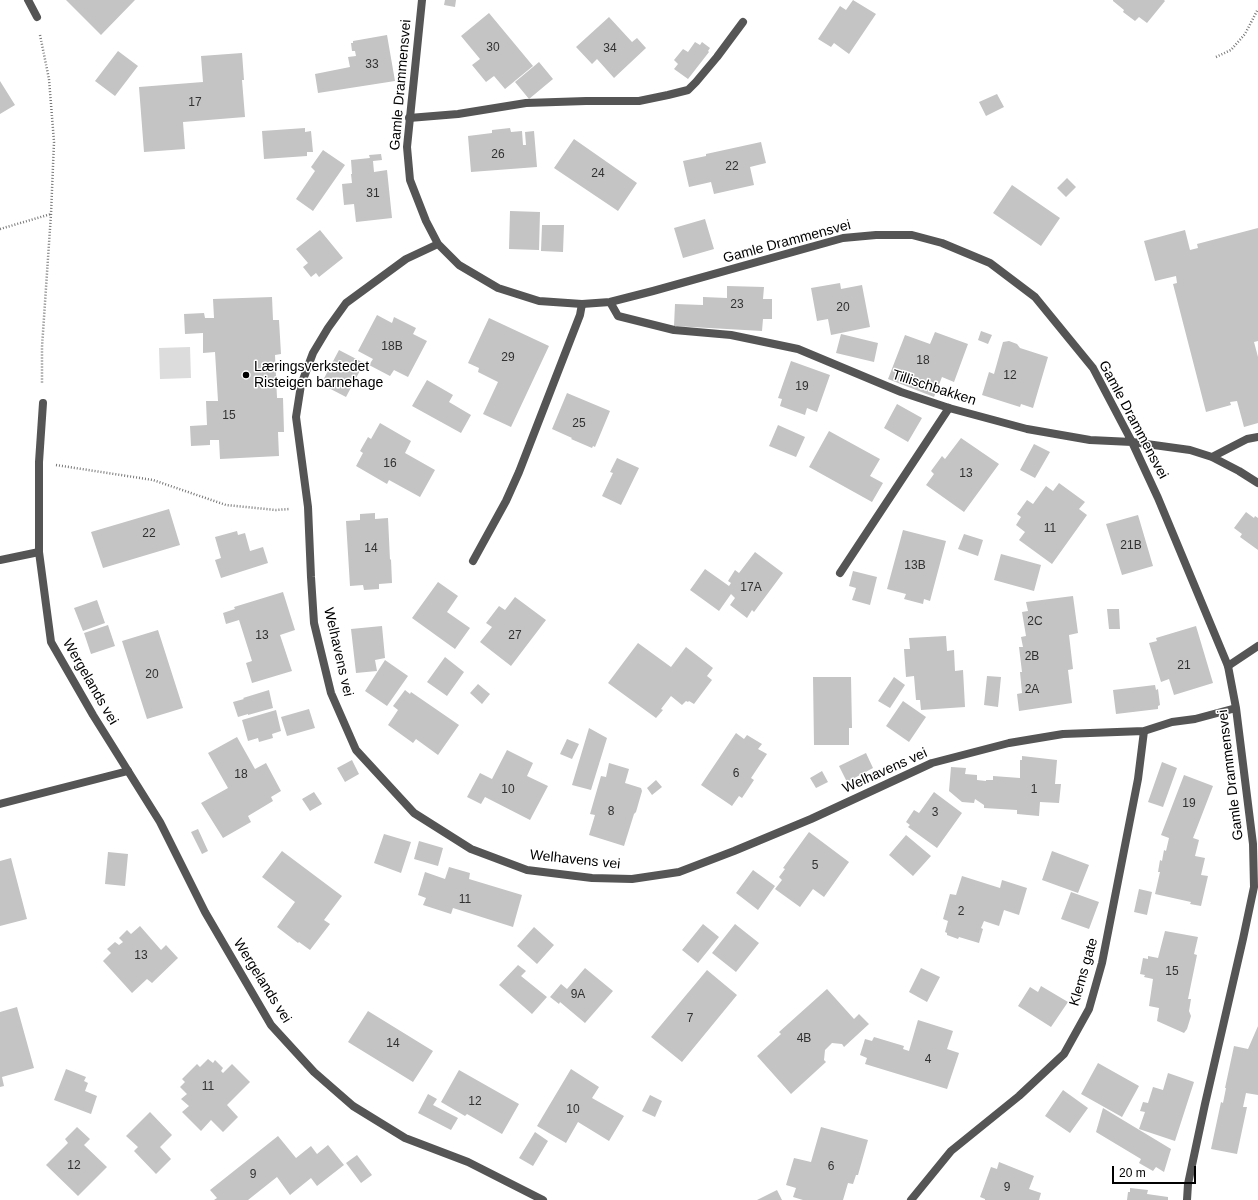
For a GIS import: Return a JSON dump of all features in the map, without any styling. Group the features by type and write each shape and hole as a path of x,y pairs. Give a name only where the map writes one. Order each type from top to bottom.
{"street":[{"path":"28,0 37,17"},
{"name":"Gamle Drammensvei","path":"422,0 407,147 410,180 426,221 438,244 459,265 498,288 539,301 582,304 610,302 843,238 876,234 912,235 942,242 990,263 1035,297 1093,368 1132,442 1158,498 1228,666 1236,708 1253,844 1254,888 1205,1104 1188,1184 1187,1200"},
{"path":"409,118 458,114 526,104 586,101 639,101 688,90 743,22"},
{"name":"Welhavens vei","path":"438,244 406,260 346,303 328,328 313,353 301,385 296,417 308,507 314,623 331,693 356,750 414,813 471,849 527,870 592,878 626,879 680,872 790,828 932,763 1009,743 1063,734 1144,731 1172,722 1195,719 1236,708"},
{"name":"Tillischbakken","path":"610,302 618,316 674,330 731,335 798,349 901,392 949,408 1027,429 1090,440 1132,442 1190,450 1212,457 1258,482"},
{"path":"473,561 506,501 519,472 580,315 582,304"},
{"name":"Wergelands vei","path":"43,403 39,462 39,552 51,642 93,715 160,822 205,912 271,1025 314,1072 353,1106 405,1138 468,1162 543,1200"},
{"path":"840,573 949,408"},
{"path":"1212,457 1247,439 1258,437"},
{"path":"0,560 39,552"},
{"path":"1228,666 1258,646"},
{"name":"Klems gate","path":"911,1200 951,1151 1019,1096 1064,1054 1089,1009 1102,963 1138,779 1144,731"},
{"path":"0,804 128,771"}],"path":[{"path":"1216,57 1231,50 1245,34 1258,9"},
{"path":"37,17 49,79 54,142 51,214 42,347 43,403"},
{"path":"0,229 51,214"},
{"path":"39,462 153,480 226,505 276,510 308,507"}],"shaded area":[{"path":"190,347 191,378 160,379 159,348"}],"building":[{"path":"66,0 135,0 101,35"},
{"path":"445,0 456,0 455,7 444,5"},
{"path":"853,0 876,14 849,54 834,43 831,47 818,39 840,6 846,10"},
{"path":"1113,0 1165,1 1147,23 1139,17 1135,21 1123,12 1124,10"},
{"path":"489,13 533,66 505,89 494,76 486,82 472,65 480,59 461,36"},
{"path":"609,17 632,42 637,38 646,48 614,78 597,59 592,64 576,47"},
{"path":"387,35 395,81 318,93 315,74 350,67 348,57 356,56 355,51 352,51 351,43 353,43 353,41"},
{"path":"695,42 700,45 702,42 710,48 708,51 709,52 688,79 674,69 678,64 674,60 683,49 688,52"},
{"path":"118,51 138,66 115,96 95,81"},
{"path":"242,53 244,80 242,80 245,117 183,122 185,149 144,152 139,87 203,82 201,56"},
{"path":"539,62 553,79 529,99 515,82"},
{"path":"0,81 15,105 0,114"},
{"path":"997,94 1004,107 986,116 979,102"},
{"path":"305,128 305,132 311,131 313,152 307,152 307,156 264,159 262,131"},
{"path":"510,128 511,132 522,131 523,145 526,145 525,132 534,131 537,167 471,172 468,136 492,133 492,130"},
{"path":"574,139 637,183 618,211 554,168"},
{"path":"761,142 766,163 750,167 754,185 714,194 711,182 689,187 683,161 706,156 706,154"},
{"path":"323,150 345,165 313,211 296,199 315,171 311,167"},
{"path":"381,154 382,160 373,161 374,172 387,170 392,218 356,222 354,204 344,205 342,184 352,183 351,160 370,158 369,155"},
{"path":"1067,178 1076,187 1066,197 1057,188"},
{"path":"1012,185 1060,218 1041,246 993,213"},
{"path":"510,211 540,212 539,250 509,249"},
{"path":"705,219 714,249 683,258 674,228"},
{"path":"542,225 564,225 563,252 541,251"},
{"path":"1258,228 1258,341 1254,342 1258,357 1258,423 1244,427 1237,401 1230,402 1231,405 1206,412 1173,284 1177,283 1176,276 1155,281 1144,241 1185,230 1190,250 1198,248 1197,244"},
{"path":"320,230 343,258 319,277 316,273 311,277 303,267 308,263 296,249"},
{"path":"840,283 841,289 862,285 870,327 831,335 828,319 817,321 811,288"},
{"path":"727,286 764,287 763,299 772,299 772,319 763,319 762,331 674,326 675,304 703,305 703,297 727,298"},
{"path":"272,297 273,320 279,320 281,354 275,355 277,398 283,398 284,432 278,432 279,456 220,459 219,440 210,440 210,445 191,446 190,426 207,425 206,401 218,401 215,352 203,353 203,333 185,334 184,314 204,313 205,318 214,318 213,299"},
{"path":"377,315 392,323 394,317 416,328 413,334 427,341 408,377 394,370 390,376 369,365 373,359 358,351"},
{"path":"489,318 549,346 511,427 483,414 498,382 478,372 479,368 468,363"},
{"path":"981,331 992,335 988,344 978,340"},
{"path":"935,332 968,344 954,382 942,377 934,397 888,379 905,335 930,344"},
{"path":"841,334 878,343 874,362 836,353"},
{"path":"1009,341 1017,344 1020,348 1048,357 1033,408 1021,404 1020,407 982,395 989,372 994,374 1003,342"},
{"path":"339,350 364,363 346,397 321,384"},
{"path":"791,361 830,375 817,412 807,408 805,415 780,406 782,399 778,398"},
{"path":"427,380 453,395 449,402 471,415 461,433 412,406"},
{"path":"567,393 610,411 595,447 593,446 592,448 552,429"},
{"path":"897,404 922,418 908,442 884,428"},
{"path":"380,423 411,441 405,453 435,470 420,497 389,480 387,484 356,466 363,453 360,451 368,437 371,439"},
{"path":"778,425 805,437 796,457 769,446"},
{"path":"829,431 880,459 870,476 883,483 872,502 809,467"},
{"path":"961,438 999,464 964,512 926,485 934,474 931,471 942,456 945,459"},
{"path":"1034,444 1050,452 1035,478 1020,470"},
{"path":"617,458 639,468 621,505 602,496 613,473 610,472"},
{"path":"1059,483 1085,502 1079,509 1087,515 1052,564 1019,540 1025,532 1016,525 1021,517 1017,514 1027,500 1033,504 1046,486 1053,491"},
{"path":"169,509 180,545 103,568 91,532"},
{"path":"1246,512 1254,518 1255,516 1258,518 1258,550 1240,537 1242,534 1234,528"},
{"path":"375,513 375,519 388,518 392,583 379,584 379,589 364,590 363,585 350,586 346,521 360,520 360,514"},
{"path":"1138,515 1153,566 1122,575 1106,524"},
{"path":"903,530 946,541 930,601 924,599 923,604 904,599 906,594 887,589"},
{"path":"237,531 238,535 245,533 250,551 263,547 268,563 221,578 215,560 221,558 215,537"},
{"path":"964,534 983,540 978,556 958,549"},
{"path":"755,552 783,573 754,612 752,610 747,618 730,605 735,598 731,594 719,611 690,590 705,569 729,586 731,583 728,581 735,570 739,573"},
{"path":"1001,554 1041,565 1034,591 994,580"},
{"path":"853,571 877,577 870,605 852,600 856,588 849,586"},
{"path":"438,582 458,596 447,612 470,628 455,649 412,618"},
{"path":"283,592 295,630 280,635 292,671 252,683 246,663 252,661 239,620 226,624 223,613 235,609 234,607"},
{"path":"1073,596 1078,633 1069,635 1073,669 1068,670 1072,703 1019,711 1017,694 1022,693 1020,672 1022,672 1019,647 1023,647 1021,637 1026,636 1022,612 1028,611 1026,602"},
{"path":"515,597 546,620 511,666 480,642 492,627 486,623 499,606 505,610"},
{"path":"97,600 105,623 83,631 74,608"},
{"path":"1107,609 1119,609 1120,629 1109,629"},
{"path":"108,625 115,646 91,654 84,633"},
{"path":"382,626 385,658 375,660 377,671 356,673 351,629"},
{"path":"1196,626 1213,683 1174,695 1169,679 1161,682 1149,643 1157,641 1156,638"},
{"path":"158,630 183,708 147,719 122,641"},
{"path":"946,636 947,651 954,650 955,671 963,670 965,707 921,710 920,700 916,700 914,676 906,677 904,649 910,649 909,638"},
{"path":"638,643 671,667 686,647 713,668 707,676 712,680 694,704 686,701 682,705 671,696 661,709 663,710 656,718 608,683"},
{"path":"445,657 464,672 447,696 427,682"},
{"path":"385,660 408,676 387,706 365,691"},
{"path":"987,676 1001,677 998,707 984,705"},
{"path":"813,677 851,677 852,728 849,728 849,745 814,745"},
{"path":"894,677 905,685 890,708 878,701"},
{"path":"478,684 490,694 482,704 470,693"},
{"path":"1155,685 1156,690 1158,689 1160,705 1158,706 1158,709 1116,714 1113,690"},
{"path":"269,690 273,708 238,717 233,702"},
{"path":"405,690 410,694 411,692 459,725 438,755 416,739 413,743 388,725 398,710 393,706"},
{"path":"903,701 926,717 909,742 886,726"},
{"path":"309,709 315,728 287,736 281,717"},
{"path":"276,710 281,731 272,734 273,738 259,742 258,738 248,741 242,720"},
{"path":"589,728 607,738 591,790 572,785"},
{"path":"736,733 744,739 747,735 762,744 758,749 767,754 751,778 754,780 742,798 739,796 732,806 701,785"},
{"path":"237,737 255,769 266,763 281,791 271,797 273,801 248,816 251,822 223,838 201,803 228,788 208,753"},
{"path":"567,739 579,744 572,759 560,754"},
{"path":"507,750 533,763 527,776 548,786 530,820 485,797 481,804 467,797 480,773 492,779"},
{"path":"866,753 873,768 847,782 839,766"},
{"path":"1022,756 1057,760 1055,784 1061,784 1059,803 1040,802 1039,816 1017,814 1017,810 984,808 984,805 975,799 974,803 962,802 949,791 951,767 966,768 965,774 977,775 977,780 993,780 993,776 1020,778 1020,760 1022,760"},
{"path":"352,760 359,774 345,782 337,768"},
{"path":"1162,762 1177,768 1163,807 1148,802"},
{"path":"609,763 629,769 625,783 641,788 642,791 624,846 589,835 595,815 590,814 601,776 606,777"},
{"path":"822,771 828,782 816,788 810,778"},
{"path":"1184,775 1213,786 1193,838 1199,840 1195,856 1205,858 1201,875 1208,876 1201,906 1190,904 1191,902 1155,894 1160,872 1158,872 1160,860 1162,861 1164,850 1166,851 1169,838 1161,835"},
{"path":"656,780 662,787 652,795 647,788"},
{"path":"314,792 322,804 310,811 302,799"},
{"path":"934,792 962,813 937,848 908,827 910,825 906,822 914,810 919,813"},
{"path":"198,829 208,851 202,854 191,832"},
{"path":"809,832 849,862 824,897 813,889 800,907 775,889 782,880 779,877 785,869 783,868"},
{"path":"384,834 411,842 401,873 374,863"},
{"path":"906,835 931,856 913,876 889,855"},
{"path":"419,841 443,848 438,866 414,859"},
{"path":"282,851 342,896 324,920 330,924 310,950 277,927 295,902 262,877"},
{"path":"1052,851 1089,865 1078,893 1042,880"},
{"path":"108,852 128,854 125,886 105,884"},
{"path":"11,858 27,919 0,926 0,861"},
{"path":"449,867 470,873 469,879 522,895 513,927 453,908 451,914 423,905 426,898 418,895 425,872 445,879"},
{"path":"753,870 775,886 758,910 736,893"},
{"path":"962,876 1000,888 1002,880 1027,888 1019,915 1004,910 999,926 984,921 981,928 983,929 979,943 959,937 958,939 947,935 945,932 948,921 943,919 950,894 956,895"},
{"path":"1139,889 1152,892 1147,915 1134,912"},
{"path":"1071,892 1099,902 1089,929 1061,919"},
{"path":"703,924 719,937 698,963 682,950"},
{"path":"735,924 759,943 736,972 712,953"},
{"path":"140,926 161,950 166,945 178,958 152,983 147,979 132,993 103,961 111,953 107,949 115,942 119,945 123,942 119,938 127,930 131,934"},
{"path":"534,927 554,945 537,964 517,946"},
{"path":"1165,931 1198,937 1194,954 1197,955 1188,999 1191,999 1189,1011 1191,1016 1187,1029 1184,1033 1157,1021 1159,1008 1149,1006 1153,979 1144,977 1145,975 1140,974 1143,958 1148,959 1148,956 1158,958"},
{"path":"518,965 526,971 521,976 547,997 532,1014 499,985"},
{"path":"585,968 613,991 585,1023 560,1002 559,1004 550,997 561,984 567,989"},
{"path":"921,968 940,977 927,1002 909,992"},
{"path":"707,970 737,995 682,1062 651,1037"},
{"path":"1041,986 1068,1002 1051,1027 1018,1006 1030,987 1038,992"},
{"path":"827,989 854,1019 859,1014 869,1024 844,1047 842,1044 832,1043 825,1050 824,1060 826,1062 791,1094 757,1056 781,1034 779,1032"},
{"path":"17,1007 34,1068 2,1077 4,1086 0,1087 0,1012"},
{"path":"368,1011 433,1051 413,1082 348,1042"},
{"path":"918,1020 953,1031 947,1049 959,1053 947,1089 865,1064 867,1058 860,1055 865,1039 872,1041 874,1037 904,1046 903,1049 909,1051"},
{"path":"1258,1026 1258,1095 1246,1093 1243,1107 1247,1107 1237,1154 1211,1149 1221,1102 1223,1103 1234,1046 1248,1049"},
{"path":"208,1059 213,1063 215,1060 223,1068 221,1071 223,1073 232,1064 250,1082 227,1105 238,1117 223,1132 211,1120 201,1131 182,1112 189,1106 181,1099 187,1094 180,1087 185,1082 182,1079 197,1064 200,1067"},
{"path":"1098,1063 1139,1086 1122,1117 1081,1094"},
{"path":"66,1069 86,1077 84,1081 88,1083 85,1091 97,1096 91,1114 54,1100"},
{"path":"571,1069 599,1087 592,1098 624,1116 609,1141 578,1122 566,1143 537,1126"},
{"path":"459,1070 519,1104 502,1134 467,1114 465,1116 441,1102"},
{"path":"1168,1073 1194,1082 1175,1141 1139,1129 1145,1112 1140,1111 1143,1102 1148,1103 1153,1087 1163,1090"},
{"path":"1063,1090 1088,1108 1070,1133 1045,1116"},
{"path":"428,1094 437,1099 433,1105 458,1118 451,1130 418,1113"},
{"path":"650,1095 662,1101 655,1117 642,1111"},
{"path":"1103,1108 1171,1149 1164,1172 1156,1167 1153,1171 1139,1163 1141,1159 1096,1132"},
{"path":"150,1112 172,1135 160,1147 171,1159 156,1174 134,1151 138,1147 126,1136"},
{"path":"77,1127 90,1139 84,1145 107,1167 78,1196 46,1165 68,1143 65,1139"},
{"path":"821,1127 868,1140 858,1175 856,1175 853,1184 848,1183 843,1200 803,1200 793,1197 796,1188 786,1185 794,1158 811,1162"},
{"path":"535,1132 548,1141 533,1166 519,1158"},
{"path":"278,1136 296,1158 311,1146 317,1154 328,1145 344,1165 317,1186 311,1178 290,1195 277,1177 248,1200 214,1200 217,1198 210,1190"},
{"path":"357,1155 372,1175 361,1183 346,1163"},
{"path":"999,1162 1034,1176 1029,1189 1041,1193 1039,1200 985,1200 980,1197 991,1167 997,1169"},
{"path":"1130,1188 1148,1190 1147,1194 1168,1197 1168,1200 1127,1200"},
{"path":"777,1190 782,1200 757,1200"}],"place":[{"name":"Læringsverkstedet Risteigen barnehage","path":"246,375"}]}
